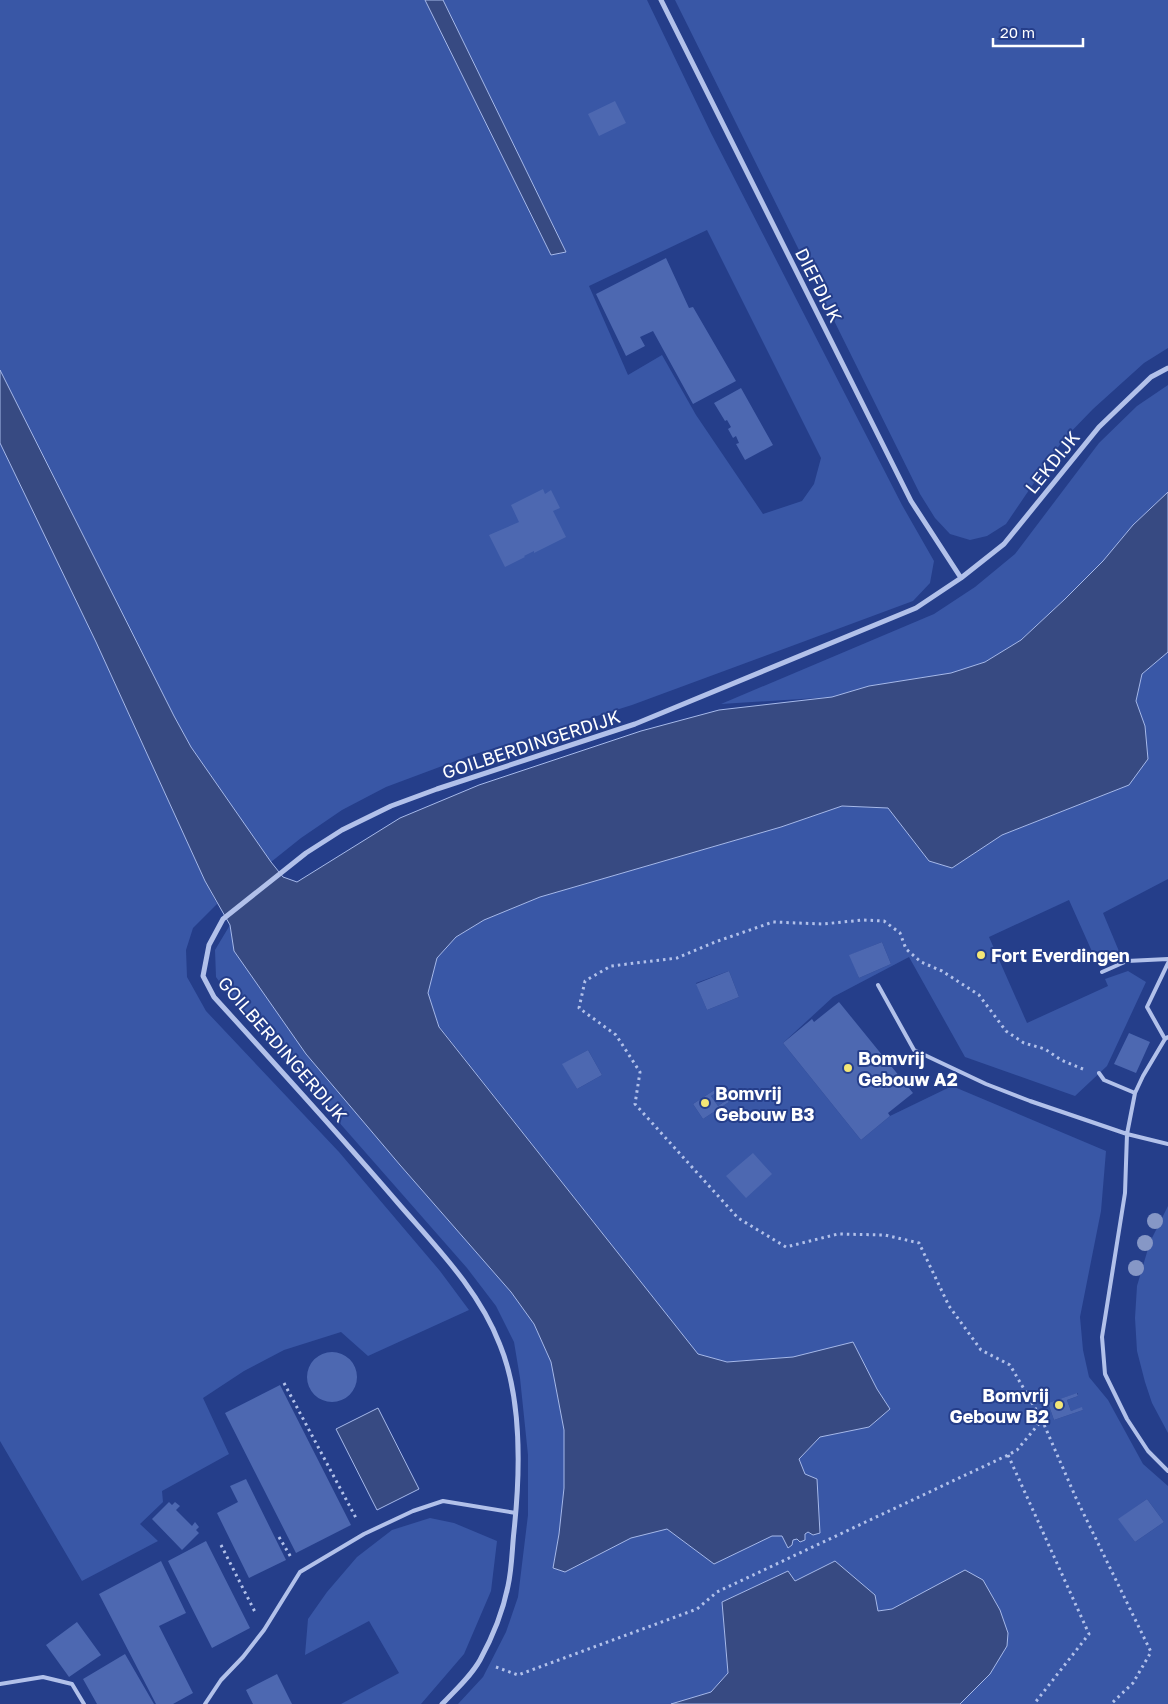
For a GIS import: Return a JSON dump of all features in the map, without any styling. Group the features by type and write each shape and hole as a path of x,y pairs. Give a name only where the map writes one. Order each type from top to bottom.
{"street":[{"name":"DIEFDIJK","path":"661,0 911,501 962,578"},
{"name":"LEKDIJK","path":"962,578 1004,544 1099,427 1151,377 1168,368"},
{"name":"GOILBERDINGERDIJK","path":"442,1704 479,1661 499,1618 508,1586 516,1513 518,1448 511,1377 500,1345 482,1308 455,1269 360,1159 214,996 203,976 209,945 223,919 288,866 342,830 391,806 635,724 916,608 962,578"}],"lane":[{"path":"1102,972 1126,961 1168,959"},
{"path":"1168,963 1147,1007 1166,1038 1135,1093 1127,1134 1125,1193 1102,1337 1105,1374 1127,1419 1148,1452 1168,1471"},
{"path":"878,985 914,1050 995,1087 1127,1134 1168,1144"},
{"path":"1099,1073 1104,1080 1135,1093"},
{"path":"205,1704 221,1680 243,1657 264,1630 300,1572 364,1534 413,1511 443,1501 516,1513"},
{"path":"0,1684 43,1677 72,1684 84,1704"}],"path":[{"path":"1099,1073 1061,1060 1045,1049 1024,1043 1012,1035 979,995 942,971 920,962 906,949 900,933 884,921 863,920 823,924 773,922 676,958 611,966 585,981 579,1008 616,1035 640,1072 636,1104 738,1218 786,1247 838,1234 885,1235 919,1243 949,1306 981,1350 1010,1365 1042,1420 1076,1498 1151,1652 1133,1683 1111,1704"},
{"path":"284,1383 364,1534"},
{"path":"518,1675 697,1609 717,1592 1008,1455 1017,1450 1042,1420"},
{"path":"1008,1455 1089,1634 1034,1704"},
{"path":"279,1537 300,1572"},
{"path":"221,1545 264,1630"}],"shaded area":[{"path":"0,0 425,0 551,255 566,252 443,0 647,0 711,133 902,505 934,561 930,583 913,601 632,705 469,756 386,787 342,810 301,838 271,862 191,747 0,370","holes":["707,230 821,458 814,484 802,501 763,514 696,415 662,355 628,375 589,286"]},
{"path":"425,0 443,0 566,252 551,255"},
{"path":"675,0 1168,0 1168,348 1144,363 1093,409 1063,440 1006,524 987,536 970,540 950,534 935,518 920,494"},
{"path":"0,370 191,747 271,862 283,877 297,882 400,818 479,785 641,731 719,710 832,697 869,686 951,673 985,662 1021,640 1103,561 1133,525 1168,492 1168,652 1142,674 1136,701 1145,726 1148,759 1129,785 1002,835 952,868 929,861 888,808 842,806 781,827 540,897 484,920 456,937 437,958 428,993 439,1027 698,1354 727,1362 793,1357 853,1342 877,1389 890,1409 869,1427 820,1437 799,1459 805,1474 817,1479 820,1533 813,1535 808,1532 805,1534 805,1540 800,1542 797,1539 793,1540 792,1545 788,1548 782,1536 772,1536 714,1564 667,1529 631,1538 565,1572 553,1568 564,1488 564,1430 551,1362 534,1324 511,1292 306,1054 234,951 230,925 205,881 96,642 0,443"},
{"path":"1168,385 1168,492 1133,525 1103,561 1021,640 985,662 951,673 869,686 832,697 721,704 934,614 975,587 1015,554 1099,443 1137,406"},
{"path":"0,443 96,642 217,904 193,928 186,950 187,977 206,1011 339,1152 440,1271 469,1310 368,1356 341,1332 284,1350 244,1371 203,1398 229,1454 162,1491 163,1502 140,1524 158,1541 82,1581 0,1441"},
{"path":"1168,652 1168,879 1103,913 1121,956 1098,965 1069,900 989,937 1027,1023 1108,986 1105,979 1128,971 1146,982 1107,1066 1075,1096 965,1057 909,957 833,997 783,1043 861,1140 890,1116 952,1086 1106,1151 1101,1211 1080,1317 1083,1350 1089,1377 1108,1400 1143,1464 1168,1486 1168,1704 960,1704 990,1674 892,1609 878,1611 835,1561 795,1581 788,1571 722,1602 728,1673 711,1692 671,1704 458,1704 483,1677 506,1632 518,1597 528,1515 528,1455 520,1378 514,1342 496,1306 467,1268 236,1005 216,977 215,950 230,925 234,951 306,1054 511,1292 534,1324 551,1362 564,1430 564,1488 553,1568 565,1571 631,1538 667,1529 714,1564 772,1536 782,1536 788,1548 793,1540 808,1532 805,1474 799,1459 820,1437 869,1427 890,1409 877,1389 853,1342 793,1357 727,1362 698,1354 439,1026 428,993 437,958 456,937 484,920 540,897 781,827 842,806 888,808 929,861 952,868 1002,835 1129,785 1145,726 1136,701 1142,674","holes":["882,942 891,964 859,978 850,955","729,971 739,997 707,1010 696,983","588,1050 602,1075 577,1089 563,1064","719,1087 721,1090 711,1096 718,1106 727,1100 729,1102 703,1119 693,1104","1078,1393 1078,1396 1067,1400 1071,1411 1082,1408 1083,1410 1054,1420 1048,1403","1147,1499 1164,1522 1135,1542 1119,1519"]},
{"path":"1168,1206 1168,1433 1152,1403 1145,1382 1137,1351 1135,1318 1137,1286 1150,1242"},
{"path":"378,1408 419,1489 377,1510 336,1429"},
{"path":"430,1518 454,1523 497,1541 491,1591 464,1654 421,1704 341,1704 399,1673 369,1621 305,1655 308,1619 327,1592 357,1557 392,1530"},
{"path":"835,1561 875,1595 878,1611 892,1609 965,1570 983,1580 1000,1610 1008,1633 1007,1646 990,1674 960,1704 671,1704 711,1692 728,1673 722,1602 788,1571 795,1581"}],"building":[{"path":"615,101 626,123 599,136 588,114"},
{"path":"666,258 689,308 693,307 736,381 693,404 653,331 640,337 645,346 626,356 596,294"},
{"path":"741,388 773,445 745,460 736,444 739,443 736,436 733,438 728,429 731,427 714,403"},
{"path":"543,489 545,494 551,490 560,508 553,511 566,537 534,553 534,551 505,567 489,535 519,522 511,505"},
{"path":"882,942 891,964 859,978 849,955"},
{"path":"729,971 739,997 707,1010 696,984"},
{"name":"Bomvrij Gebouw A2","path":"839,1002 913,1093 888,1113 890,1116 861,1140 783,1043 812,1019 814,1022"},
{"path":"1129,1033 1150,1042 1136,1073 1114,1064"},
{"path":"588,1050 602,1075 577,1089 562,1064"},
{"name":"Bomvrij Gebouw B3","path":"719,1087 721,1090 711,1096 718,1106 727,1100 729,1102 703,1119 693,1104"},
{"path":"753,1153 772,1174 746,1198 726,1176"},
{"path":"332,1352 342,1354 350,1359 355,1367 357,1377 355,1387 350,1395 342,1400 332,1402 322,1400 314,1395 309,1387 307,1377 309,1367 314,1359 322,1354"},
{"path":"280,1385 351,1525 296,1553 225,1413"},
{"name":"Bomvrij Gebouw B2","path":"1077,1393 1078,1396 1067,1400 1071,1411 1082,1407 1083,1410 1054,1420 1048,1403"},
{"path":"246,1479 286,1560 249,1578 217,1513 238,1502 230,1486"},
{"path":"1147,1499 1164,1522 1135,1542 1118,1519"},
{"path":"169,1502 172,1505 175,1502 180,1506 176,1510 192,1526 195,1522 199,1527 196,1530 199,1533 182,1550 152,1519"},
{"path":"206,1541 250,1628 212,1648 168,1561"},
{"path":"161,1561 186,1613 159,1626 193,1693 173,1704 156,1704 99,1594"},
{"path":"77,1622 101,1655 69,1677 46,1645"},
{"path":"125,1654 154,1704 97,1704 83,1679"},
{"path":"277,1674 292,1704 253,1704 246,1690"}],"place":[{"name":"Fort Everdingen","path":"981,955"},
{"name":"Bomvrij Gebouw A2","path":"848,1068"},
{"name":"Bomvrij Gebouw B3","path":"705,1103"},
{"name":"Bomvrij Gebouw B2","path":"1059,1405"}]}
